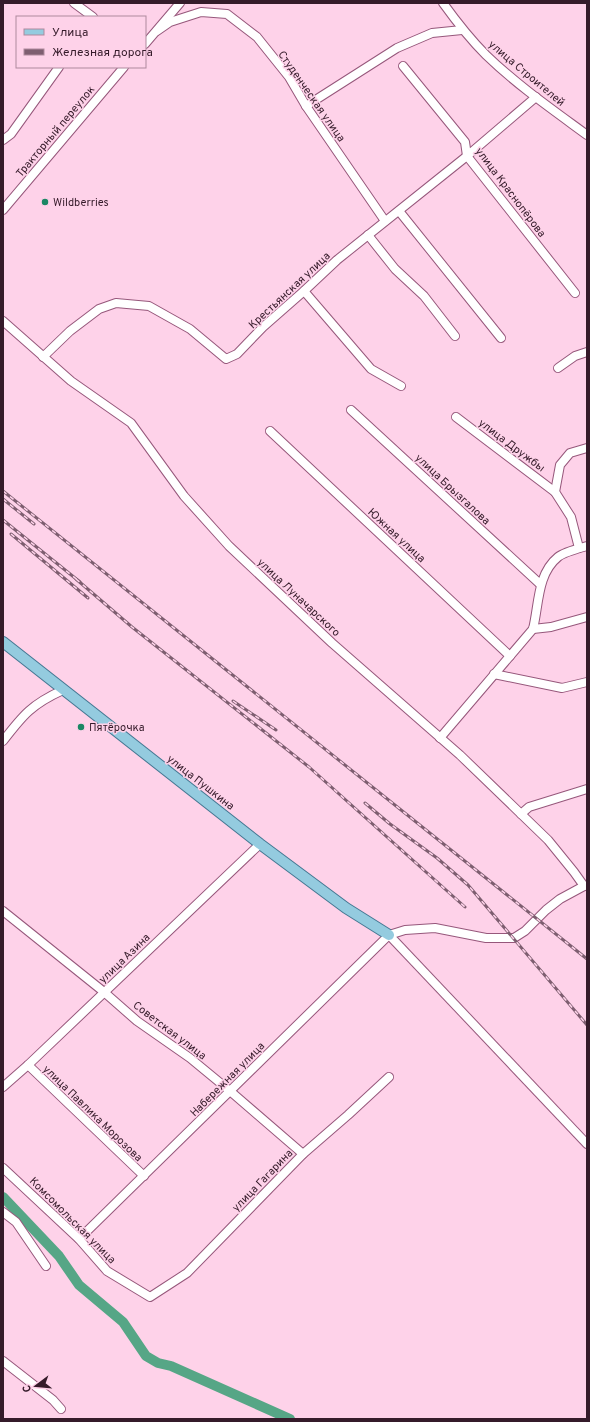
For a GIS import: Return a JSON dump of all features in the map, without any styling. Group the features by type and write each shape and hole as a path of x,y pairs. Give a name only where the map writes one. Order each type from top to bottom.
{"main road":[{"name":"улица Пушкина","path":"3,642 260,844 346,908 389,935"}],"street":[{"path":"74,3 92,16"},
{"path":"146,43 180,3"},
{"name":"улица Строителей","path":"443,3 462,30 486,55 536,97 587,135"},
{"name":"Студенческая улица","path":"157,31 170,22 201,12 227,14 257,37 289,77 306,106 385,221"},
{"path":"306,106 397,48 432,33 462,30"},
{"name":"улица Краснопёрова","path":"403,66 465,142 467,156 575,293"},
{"path":"3,140 11,134 58,68"},
{"name":"Тракторный переулок","path":"3,210 123,68"},
{"name":"Крестьянская улица","path":"43,357 70,331 99,309 116,303 149,306 190,329 226,359 237,354 263,327 337,260 467,156 536,97"},
{"path":"399,211 501,338"},
{"path":"368,235 396,269 424,296 455,336"},
{"path":"304,291 371,369 401,386"},
{"name":"улица Луначарского","path":"3,321 71,381 130,423 184,496 229,546 332,643 460,755 548,840 585,887"},
{"path":"558,368 575,356 587,352"},
{"name":"улица Брызгалова","path":"351,410 540,584"},
{"name":"улица Дружбы","path":"456,417 555,492 570,517 583,547"},
{"name":"Южная улица","path":"270,431 510,656"},
{"name":"улица Дружбы","path":"555,492 560,465 570,453 587,448"},
{"path":"440,738 533,629 537,613 540,584 558,556 583,547"},
{"path":"533,629 551,627 587,617"},
{"path":"494,674 562,688 587,682"},
{"path":"3,742 25,713 34,706 63,690"},
{"path":"521,814 529,808 587,789"},
{"name":"улица Азина","path":"3,1087 260,844"},
{"path":"585,887 560,899 546,910 525,931 514,938 486,938 435,928 405,930 389,935 587,1144"},
{"name":"Советская улица","path":"3,911 104,992 136,1021 190,1058 303,1154"},
{"name":"Набережная улица","path":"79,1239 389,935"},
{"name":"улица Павлика Морозова","path":"28,1065 144,1176"},
{"name":"улица Гагарина","path":"150,1297 187,1273 303,1154 389,1077"},
{"name":"Комсомольская улица","path":"3,1168 79,1239 107,1271 150,1297"},
{"path":"3,1212 16,1222 46,1266"},
{"path":"3,1361 53,1400 61,1409"}],"waterway":[{"path":"3,1197 59,1256 79,1285 123,1322 146,1356 158,1363 171,1366 290,1419"}],"railway":[{"path":"3,491 587,959"},
{"path":"3,499 34,524"},
{"path":"3,520 80,582"},
{"path":"11,534 88,598"},
{"path":"76,579 132,627 309,767 465,907"},
{"path":"233,701 276,730"},
{"path":"365,803 390,824 437,858 468,885 587,1025"}],"place":[{"name":"Wildberries","path":"45,202"},
{"name":"Пятёрочка","path":"81,727"}]}
